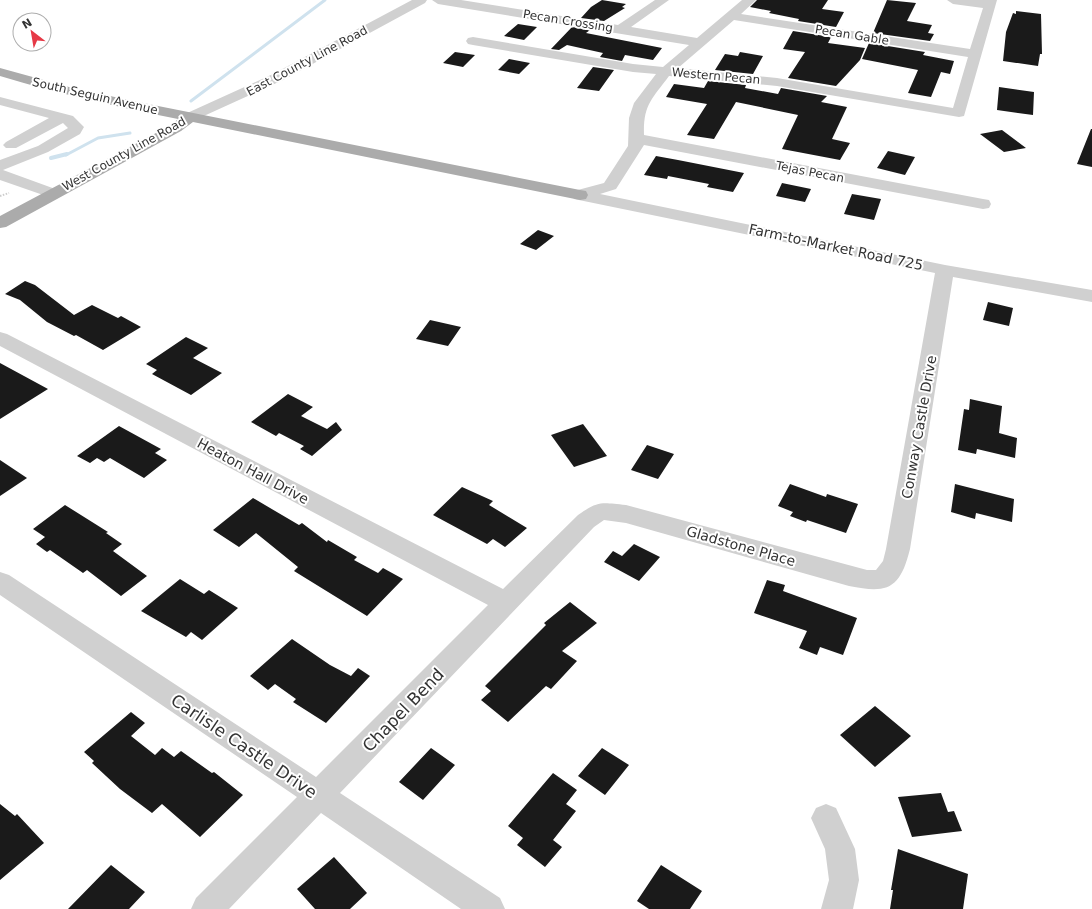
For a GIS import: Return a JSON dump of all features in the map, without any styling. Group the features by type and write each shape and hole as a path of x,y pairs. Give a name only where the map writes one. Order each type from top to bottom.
{"main road":[{"name":"South Seguin Avenue","path":"0,72 94,97 465,170 580,195"},
{"name":"West County Line Road","path":"0,211 47,191 176,128 190,117"},
{"name":"West County Line Road","path":"0,223 47,191"}],"street":[{"name":"East County Line Road","path":"190,117 223,105 275,79 421,0"},
{"name":"Pecan Crossing","path":"438,0 698,42"},
{"path":"500,10 516,0"},
{"path":"619,30 662,0"},
{"path":"580,195 610,186 636,146 638,139 636,118 642,103 665,72 698,42 750,0"},
{"path":"953,0 990,3 974,54"},
{"name":"Pecan Gable","path":"730,16 974,54"},
{"name":"Western Pecan","path":"473,41 606,64 665,72 777,82 959,113 974,54"},
{"path":"0,101 61,118 72,122 76,127 75,131 43,149 14,159 0,166"},
{"path":"6,147 61,118"},
{"name":"Tejas Pecan","path":"638,139 984,204"},
{"path":"6,147 20,144 43,149"},
{"path":"0,174 47,191"},
{"path":"610,186 622,202"},
{"name":"Farm-to-Market Road 725","path":"580,195 622,202 945,270 1092,296"},
{"name":"Conway Castle Drive","path":"883,580 894,564 898,549 945,270"},
{"name":"Heaton Hall Drive","path":"0,338 507,603"},
{"name":"Gladstone Place","path":"600,511 626,514 849,576 867,580 883,580"},
{"name":"Chapel Bend","path":"207,909 586,521 600,511"},
{"name":"Carlisle Castle Drive","path":"0,582 489,909"},
{"path":"826,818 840,849 844,880 838,909"}],"building":[{"path":"602,0 626,4 622,7 625,8 604,21 581,18 591,7"},
{"path":"757,0 828,0 822,9 844,12 836,27 798,21 799,19 769,13 771,11 750,7"},
{"path":"887,0 916,3 907,21 932,25 928,33 934,34 930,41 873,33"},
{"path":"1016,11 1041,14 1042,54 1040,54 1038,66 1003,61 1006,32 1013,13 1016,14"},
{"path":"518,24 537,27 524,40 504,36"},
{"path":"572,27 590,30 586,33 662,48 653,60 625,55 622,61 600,57 603,53 567,45 559,50 551,49"},
{"path":"793,31 831,37 828,43 865,48 860,60 836,86 788,78 805,52 783,49"},
{"path":"869,43 925,52 923,55 954,61 950,74 941,72 931,97 908,93 918,70 862,59"},
{"path":"455,52 475,55 463,67 443,63"},
{"path":"740,52 763,56 753,74 715,70 725,54 738,56"},
{"path":"509,59 530,63 519,74 498,70"},
{"path":"593,67 614,70 599,91 577,88"},
{"path":"708,81 746,85 745,88 778,94 781,88 827,96 821,102 847,107 832,139 850,143 840,160 782,149 798,115 736,102 714,139 687,135 707,104 666,97 674,84 704,88"},
{"path":"999,87 1034,92 1033,115 997,110"},
{"path":"1092,129 1092,167 1077,164"},
{"path":"1002,130 1026,148 1004,152 980,134"},
{"path":"888,151 915,157 905,175 877,168"},
{"path":"656,156 744,173 733,192 707,187 709,184 668,176 667,179 644,175"},
{"path":"782,183 811,189 805,202 776,196"},
{"path":"852,194 881,199 874,220 844,214"},
{"path":"538,230 554,236 536,250 520,244"},
{"path":"25,281 35,285 74,315 92,305 118,318 121,316 141,327 103,350 76,335 74,336 47,322 20,300 5,294"},
{"path":"988,302 1013,308 1009,326 983,320"},
{"path":"430,320 461,327 448,346 416,339"},
{"path":"186,337 208,348 193,358 222,373 191,395 152,374 157,370 146,364"},
{"path":"0,363 48,389 0,419"},
{"path":"288,394 313,407 301,416 327,429 336,422 342,430 312,456 300,449 304,446 279,433 276,436 251,422"},
{"path":"970,399 1002,406 999,433 1017,438 1015,458 977,449 976,454 958,450 964,409 969,410"},
{"path":"583,424 607,456 574,467 551,435"},
{"path":"119,426 161,449 155,453 167,460 144,478 110,458 104,462 97,458 90,463 77,456"},
{"path":"647,445 674,454 658,479 631,470"},
{"path":"0,460 27,478 0,496"},
{"path":"790,484 826,497 827,494 858,504 846,533 790,516 793,512 778,506"},
{"path":"955,484 1014,499 1012,522 976,513 975,519 951,512"},
{"path":"462,487 493,501 489,505 527,528 505,547 493,539 487,544 433,515"},
{"path":"253,498 299,525 302,523 327,542 328,540 357,557 354,560 378,573 383,568 403,579 367,616 294,571 298,567 256,533 239,547 213,530"},
{"path":"65,505 108,532 106,533 122,544 113,551 147,576 121,596 87,570 83,573 50,550 47,552 36,544 45,537 33,529"},
{"path":"634,544 660,557 639,581 604,562 613,551 622,556"},
{"path":"180,579 204,594 209,590 238,608 202,640 191,632 186,637 141,611"},
{"path":"767,580 785,585 783,591 857,618 843,655 820,647 817,655 799,648 807,631 754,613"},
{"path":"570,602 597,623 562,651 577,661 551,689 546,686 508,722 481,700 491,691 485,686 546,625 544,623"},
{"path":"292,639 330,665 351,676 358,668 370,676 326,723 293,702 296,699 275,684 268,690 250,676"},
{"path":"875,706 911,736 875,767 840,735"},
{"path":"131,712 145,723 131,736 155,755 162,748 174,757 181,751 212,773 214,772 243,795 200,837 162,804 152,813 120,789 92,763 94,761 84,752"},
{"path":"431,748 455,765 423,800 399,782"},
{"path":"602,748 629,765 605,795 578,776"},
{"path":"553,773 577,790 566,804 576,811 553,840 562,847 545,867 517,845 523,838 508,826"},
{"path":"941,793 948,812 954,811 962,831 912,837 898,797"},
{"path":"0,804 15,816 17,814 44,843 0,880"},
{"path":"898,849 968,874 963,909 890,909 893,890 891,890"},
{"path":"334,857 367,893 350,909 315,909 297,889"},
{"path":"111,865 145,892 129,909 68,909"},
{"path":"661,865 702,891 690,909 649,909 637,901"}],"waterway":[{"path":"191,101 325,0"},
{"path":"66,155 98,138 130,133"},
{"path":"51,158 67,154"}]}
